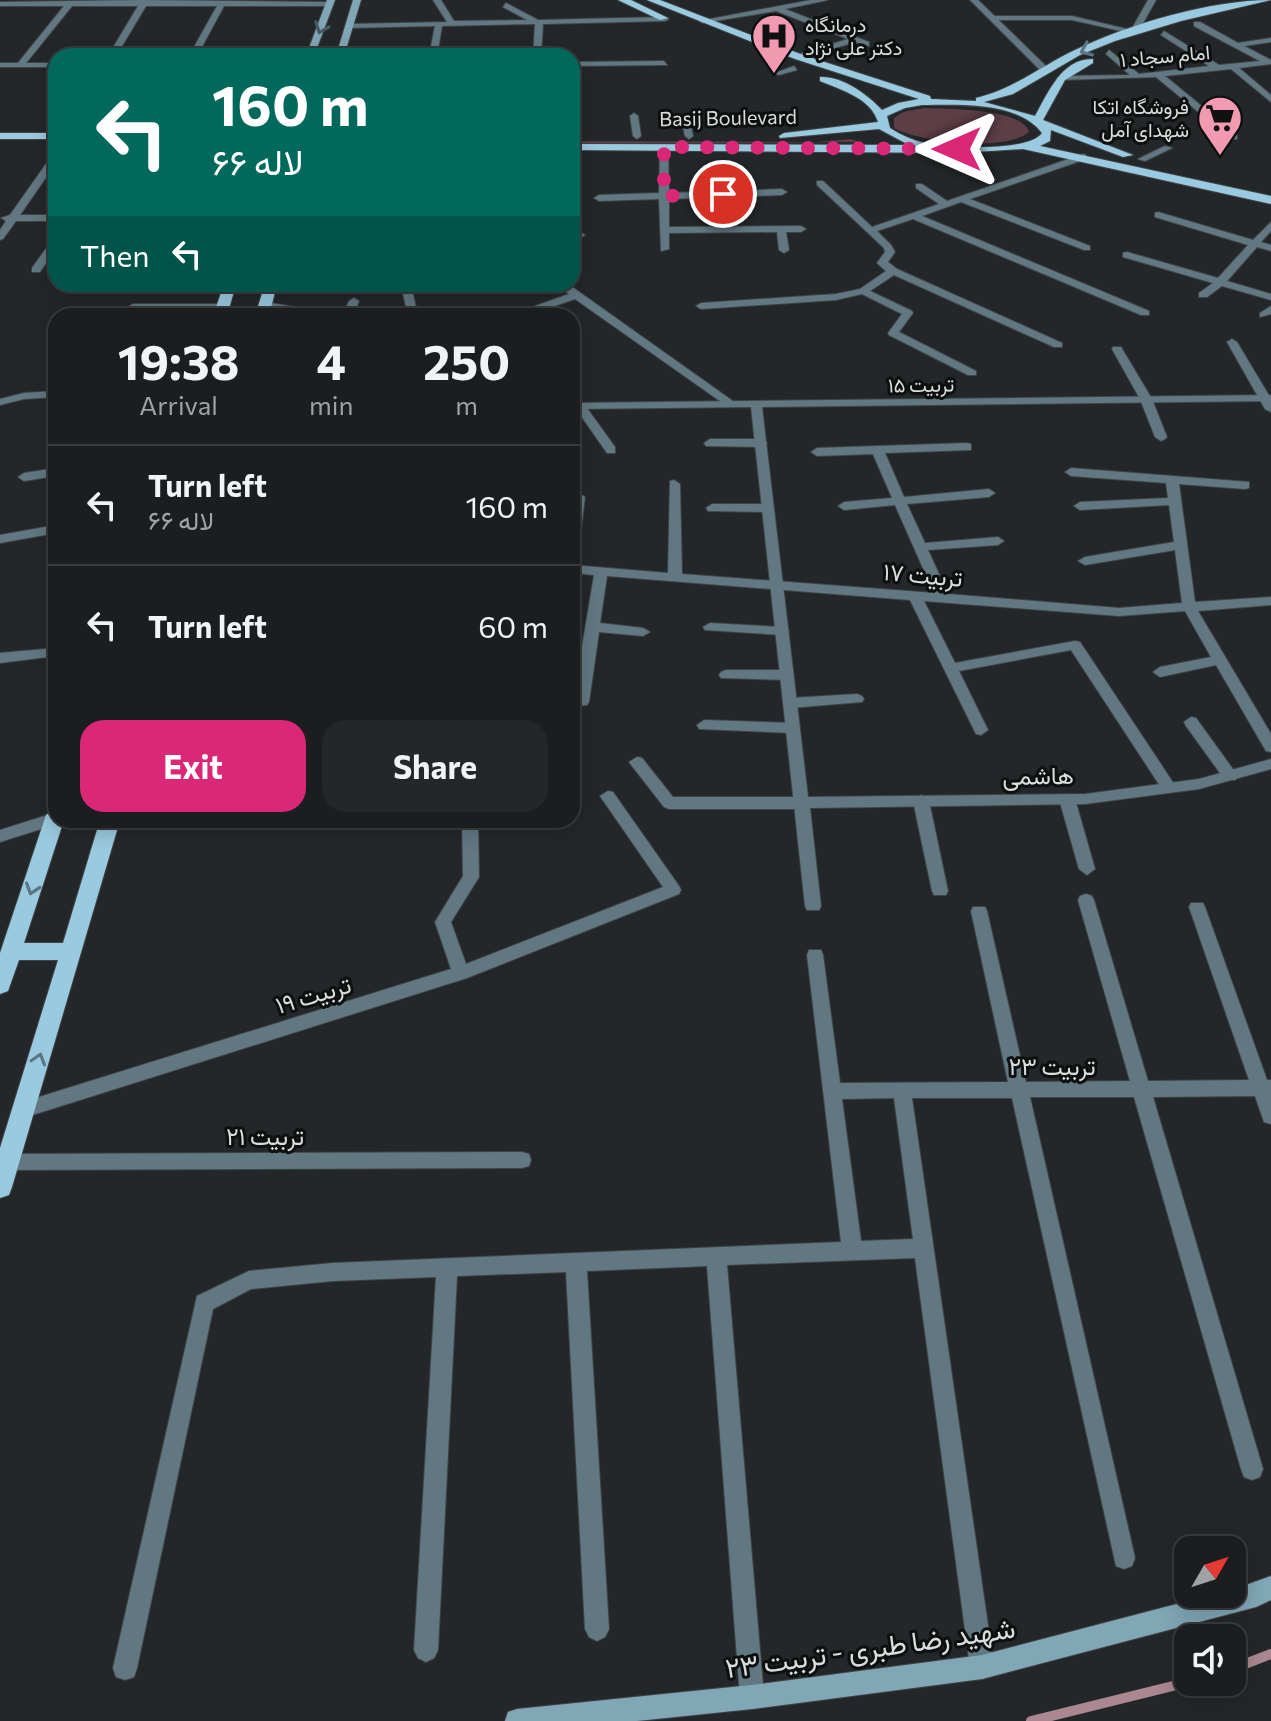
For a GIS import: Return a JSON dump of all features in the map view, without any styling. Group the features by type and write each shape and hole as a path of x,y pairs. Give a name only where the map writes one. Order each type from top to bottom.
{"main road":[{"path":"342,48 357,0"},
{"path":"623,0 679,24"},
{"path":"652,0 796,62 863,96 894,136 908,142 957,149 1023,146 1271,187"},
{"path":"953,103 996,98 1089,48 1133,32 1268,0"},
{"path":"313,48 331,2"},
{"path":"1014,90 1010,96 1030,99 1044,86 1109,52 1197,24 1271,8"},
{"path":"693,30 708,35"},
{"path":"736,46 938,102 1002,108 1141,164"},
{"path":"796,62 887,93 863,96"},
{"path":"1042,122 1061,78"},
{"name":"Basij Boulevard","path":"580,136 792,136 882,120 908,103 938,102"},
{"path":"1023,146 1046,139 1048,133 1042,122"},
{"path":"0,136 48,136"},
{"path":"792,136 856,136 871,144 854,148"},
{"path":"1090,143 1076,141 1068,143 1067,147 1271,200"},
{"path":"0,146 48,146"},
{"name":"Basij Boulevard","path":"580,147 957,149"},
{"path":"0,985 51,828"},
{"path":"0,1187 108,828"},
{"path":"11,952 71,951"},
{"name":"شهید رضا طبری - تربیت ۲۳","path":"517,1721 752,1697 982,1667 1256,1595 1271,1588"}],"street":[{"path":"437,0 452,24"},
{"path":"703,21 824,0"},
{"path":"974,0 1045,70"},
{"path":"993,18 1072,18 1133,32 1152,0"},
{"path":"117,48 145,2"},
{"path":"0,4 331,2"},
{"path":"20,65 63,3"},
{"path":"197,48 222,4"},
{"path":"506,5 539,23"},
{"path":"775,8 866,44"},
{"path":"349,26 665,19"},
{"path":"537,48 539,23"},
{"path":"434,48 439,24"},
{"path":"1197,24 1270,62"},
{"path":"1164,33 1217,68"},
{"path":"779,73 796,62 854,40"},
{"path":"1237,45 1271,40"},
{"path":"1109,52 1137,77"},
{"name":"امام سجاد ۱","path":"1061,78 1137,77 1270,62"},
{"path":"580,64 664,63"},
{"path":"0,65 48,65"},
{"path":"1232,66 1271,99"},
{"path":"1158,75 1234,137"},
{"path":"634,116 637,136"},
{"path":"685,117 689,136"},
{"path":"664,147 664,249"},
{"path":"1141,164 1168,148"},
{"path":"869,231 1083,157"},
{"path":"0,237 48,168"},
{"path":"820,183 888,247 890,252 882,263 893,271 1058,345"},
{"path":"919,186 944,203"},
{"path":"599,198 782,192"},
{"path":"959,198 1087,248"},
{"path":"1158,215 1271,248"},
{"path":"915,216 1145,313"},
{"path":"0,218 48,218"},
{"path":"1203,295 1220,283 1271,225"},
{"path":"781,229 784,250"},
{"path":"664,230 801,229"},
{"path":"36,270 48,253"},
{"path":"1127,255 1271,297"},
{"path":"701,306 836,297 863,291 893,271"},
{"path":"863,291 908,313 893,333 972,373"},
{"path":"572,292 731,404"},
{"path":"539,308 576,295"},
{"path":"351,308 354,301"},
{"path":"133,307 151,308"},
{"path":"1232,342 1269,402"},
{"path":"1117,349 1146,399 1161,437"},
{"path":"0,402 48,394"},
{"name":"تربیت ۱۵","path":"580,406 1146,399 1269,402"},
{"path":"756,404 813,906"},
{"path":"580,411 611,450"},
{"path":"710,443 761,443"},
{"path":"817,452 967,447"},
{"path":"878,452 923,547 943,598"},
{"path":"1071,472 1245,485"},
{"path":"24,477 48,473"},
{"path":"1172,480 1189,607 1271,747"},
{"path":"674,484 675,576"},
{"path":"844,506 989,493"},
{"path":"1080,506 1175,501"},
{"path":"712,508 767,508"},
{"path":"0,539 48,530"},
{"path":"923,547 998,541"},
{"path":"1085,561 1180,545"},
{"name":"تربیت ۱۷","path":"580,569 1119,612 1271,601"},
{"path":"580,702 601,570"},
{"path":"915,596 981,730"},
{"path":"593,627 643,632"},
{"path":"710,627 782,631"},
{"path":"951,668 1075,645 1169,788"},
{"path":"0,658 48,653"},
{"path":"1160,672 1220,660"},
{"path":"726,675 787,675"},
{"path":"790,703 857,699"},
{"path":"1191,722 1230,776"},
{"path":"704,725 793,728"},
{"name":"هاشمی","path":"637,762 669,803 1067,799 1199,784 1271,764"},
{"name":"تربیت ۱۹","path":"23,1110 461,973 673,890 608,796"},
{"path":"1067,799 1087,869"},
{"path":"921,801 940,891"},
{"path":"0,836 48,819"},
{"path":"461,973 443,922 471,877 470,828"},
{"path":"1086,900 1252,1469"},
{"path":"1197,907 1266,1088 1271,1116"},
{"path":"979,911 1124,1558"},
{"path":"815,955 852,1251"},
{"name":"تربیت ۲۳","path":"834,1091 1266,1088"},
{"path":"902,1090 982,1667"},
{"name":"تربیت ۲۱","path":"8,1162 522,1160"},
{"path":"125,1668 204,1303 249,1280 447,1268 924,1248"},
{"path":"716,1257 752,1697"},
{"path":"576,1263 597,1629"},
{"path":"426,1650 447,1268"}],"shaded area":[{"path":"924,108 999,114 1023,124 1029,132 1001,142 963,143 923,138 894,128 894,118 903,112"},
{"path":"851,139 859,142 580,144 580,141 817,142"}],"waterway":[{"path":"1246,1664 1271,1654"},
{"path":"1031,1721 1174,1686"}],"place":[{"name":"درمانگاه دکتر علی نژاد","path":"774,75"},
{"name":"فروشگاه اتکا شهدای آمل","path":"1220,157"}],"route":[{"path":"723,194 664,196 664,147 957,149"}]}
